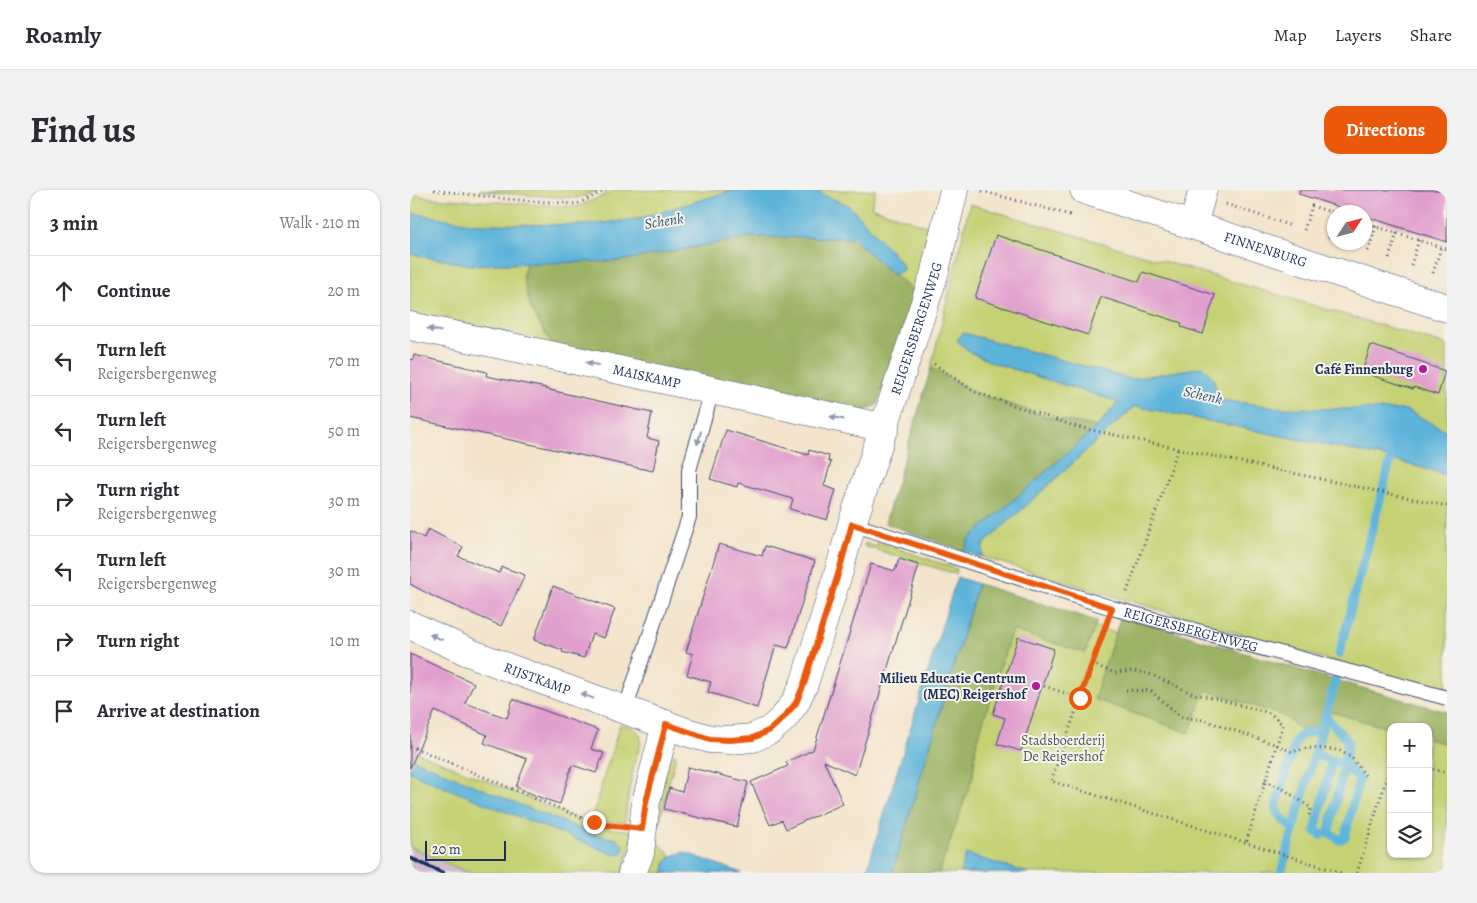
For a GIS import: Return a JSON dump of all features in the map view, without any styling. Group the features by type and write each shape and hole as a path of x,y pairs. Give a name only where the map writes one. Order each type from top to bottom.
{"street":[{"name":"REIGERSBERGENWEG","path":"666,724 710,739 753,738 770,730 796,703 804,684 852,524 934,275 954,190"},
{"name":"FINNENBURG","path":"1084,190 1447,308"},
{"path":"1193,226 1202,193"},
{"name":"MAISKAMP","path":"410,326 885,428"},
{"name":"RIJSTKAMP","path":"410,625 468,652 666,724"},
{"path":"632,873 640,853 646,802 666,724"}],"lane":[{"path":"625,710 689,517 689,470 712,391"},
{"name":"REIGERSBERGENWEG","path":"852,524 1112,608 1447,698"}],"path":[{"path":"434,190 506,200 577,204 606,190"},
{"path":"1202,193 1313,233"},
{"path":"1304,230 1312,206 1327,211"},
{"path":"1372,225 1447,250"},
{"path":"1368,251 1376,226"},
{"path":"1389,258 1397,233"},
{"path":"1321,236 1327,238"},
{"path":"1411,265 1419,240"},
{"path":"1433,273 1441,248"},
{"path":"910,349 975,392 1076,427 1447,506"},
{"path":"1178,449 1125,597 1112,608 1051,781 1342,873"},
{"path":"1092,664 1115,673 1133,671 1147,673 1194,694 1209,696 1270,713 1283,725 1246,843"},
{"path":"1044,686 1080,698"},
{"path":"1126,690 1151,691 1181,717 1204,720 1292,752 1308,748 1330,748 1340,751 1351,757 1365,775"},
{"path":"410,746 582,818 606,825 642,829"},
{"path":"1357,873 1390,768"},
{"path":"1432,769 1447,773"},
{"path":"1265,781 1282,788 1311,808 1309,816"},
{"path":"1321,873 1323,867"}],"shaded area":[{"path":"410,847 469,873 421,873 410,868"}],"green space":[{"path":"479,190 598,190 578,198"},
{"path":"613,190 734,190 638,219 586,225 476,224 410,213 410,194 432,198 577,207"},
{"path":"813,190 876,190 871,207 930,227 915,293 893,275 903,270 902,264 850,207"},
{"path":"970,204 1447,345 1447,431 1219,400 1213,378 1203,367 1131,379 963,333 957,341 970,352 991,362 1118,402 1097,427 1048,417 975,393 931,368"},
{"path":"751,237 853,238 915,293 877,405 861,413 554,348 531,309 523,277 526,263 618,261"},
{"path":"410,254 471,265 526,263 523,277 554,348 410,317"},
{"path":"931,368 975,393 1048,417 1097,427 969,539 964,551 885,523"},
{"path":"1135,406 1380,456 1447,475 1447,692 1332,661 982,557 983,545"},
{"path":"878,542 957,569 956,574 864,546 865,543 876,547"},
{"path":"978,584 1097,621 1085,653 1012,630 976,744 973,776 939,873 892,873"},
{"name":"Stadsboerderij De Reigershof","path":"979,589 1273,684 1424,723 1387,723 1387,858 1432,858 1432,725 1447,729 1447,873 894,873"},
{"path":"1121,616 1447,712 1447,744 1432,740 1432,723 1387,723 1387,728 1325,710 1318,727 1301,730 1284,716 1206,690 1189,733 1094,699"},
{"path":"620,724 636,730 640,735 641,741 630,782 625,823 606,822 592,817"},
{"path":"410,749 581,820 606,828 634,831 623,873 469,873 410,847"},
{"path":"670,753 676,755 655,840 671,855 665,864 664,873 643,873"}],"water":[{"name":"Schenk","path":"734,190 815,191 850,206 902,264 903,270 893,275 853,238 751,237 618,261 471,265 410,254 410,213 476,224 586,225 638,219"},
{"name":"Schenk","path":"963,333 1130,379 1203,367 1213,378 1220,400 1285,408 1406,410 1447,431 1447,475 1380,456 1135,406 983,545 982,557 964,551 969,539 1097,427 1118,402 991,362 970,352 957,340"},
{"path":"957,577 978,584 892,873 866,873"},
{"path":"410,758 596,835 617,839 624,846 622,854 615,855 436,784 410,772"},
{"path":"684,852 742,873 664,873 669,858"},
{"path":"966,854 1029,873 960,873"}],"building":[{"path":"1299,190 1447,190 1447,242 1372,219 1372,205 1333,205 1299,194"},
{"path":"996,235 1139,282 1143,272 1215,295 1203,334 1181,327 1182,323 1101,297 1088,335 975,298"},
{"path":"1371,345 1445,371 1438,395 1362,372"},
{"path":"414,355 487,372 486,376 652,413 647,438 659,441 653,471 410,418 410,359 413,360"},
{"path":"726,430 808,455 809,450 829,456 828,461 831,462 824,486 836,490 827,520 790,509 793,499 738,483 737,487 710,479"},
{"path":"428,529 463,547 458,556 499,573 502,567 525,575 501,626 436,598 410,584 410,531 424,538"},
{"path":"719,544 762,556 765,546 815,561 788,648 776,645 757,708 708,692 711,682 687,675 693,654 686,652"},
{"path":"899,559 919,565 855,775 824,761 843,804 786,829 782,820 770,825 751,782 788,766 786,762 813,750 871,564 895,571"},
{"path":"553,586 615,609 604,638 592,634 584,658 562,652 563,650 534,640"},
{"path":"1018,637 1054,649 1021,751 997,744 1005,718 993,714"},
{"path":"410,654 474,683 465,703 507,718 513,699 598,730 591,749 604,753 596,773 572,765 560,804 544,799 516,787 527,759 484,743 487,735 435,711 410,768"},
{"path":"688,767 748,782 737,827 664,809 669,788 682,792"}],"waterway":[{"path":"1339,654 1394,447"},
{"path":"1281,873 1336,679"},
{"path":"1315,755 1339,763 1344,766 1349,769 1359,779 1345,837 1339,840 1329,832 1344,766 1348,741 1326,717"},
{"path":"1294,829 1283,820 1275,809 1296,740 1303,734 1322,730"},
{"path":"1329,832 1320,835 1315,831 1332,761"}],"railway":[{"path":"410,858 443,873"}],"place":[{"name":"Café Finnenburg","path":"1423,369"},
{"name":"Milieu Educatie Centrum (MEC) Reigershof","path":"1036,686"}],"route":[{"path":"594,822 642,829 646,802 666,724 710,739 753,738 770,730 796,703 804,684 852,524 1112,608 1080,698"}]}
